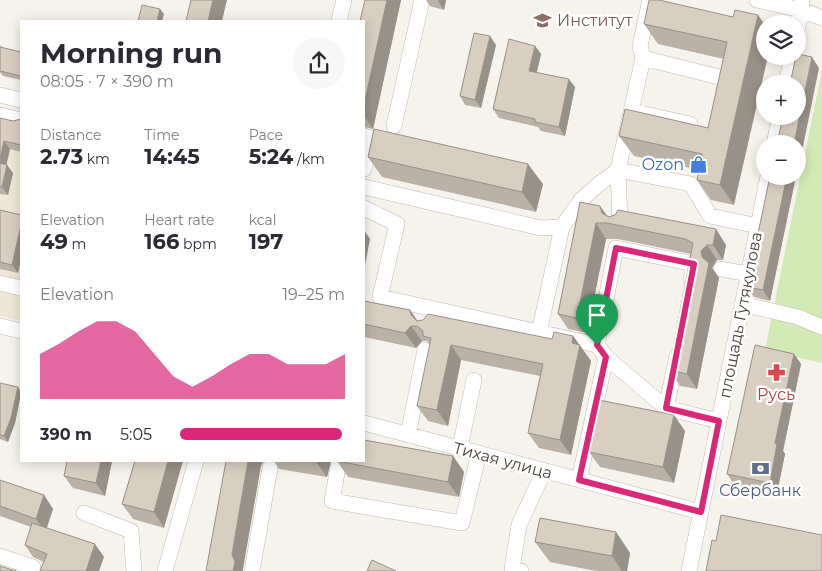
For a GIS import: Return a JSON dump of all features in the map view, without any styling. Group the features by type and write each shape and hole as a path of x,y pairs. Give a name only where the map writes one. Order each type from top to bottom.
{"street":[{"path":"339,20 344,0"},
{"path":"394,126 422,0"},
{"path":"620,223 618,170 643,58 640,46 650,0"},
{"path":"758,0 802,5 822,18"},
{"path":"643,58 727,79 721,104"},
{"path":"0,95 20,100"},
{"path":"631,111 706,127"},
{"path":"0,115 20,120"},
{"path":"365,136 371,138 365,165"},
{"path":"539,333 562,227 581,200 618,170 691,184 710,216 758,226"},
{"name":"площадь Гутякулова","path":"689,571 766,185"},
{"path":"365,187 541,228 562,227"},
{"path":"365,208 396,224 380,297 539,333 601,351 666,408 719,421"},
{"path":"579,480 601,351 616,244 699,265 689,293"},
{"path":"721,269 748,274"},
{"path":"0,282 20,288"},
{"path":"742,304 798,317 822,327"},
{"path":"430,327 434,310"},
{"path":"0,326 20,331"},
{"path":"666,408 679,341"},
{"path":"408,435 425,350"},
{"path":"460,448 474,380"},
{"name":"Тихая улица","path":"365,423 701,512"},
{"path":"339,462 332,500 462,523 480,453"},
{"path":"165,571 196,462"},
{"path":"252,571 270,468"},
{"path":"515,570 519,525 544,471"},
{"path":"84,513 131,532 134,571"},
{"path":"0,556 33,567"}],"shaded area":[{"path":"0,107 20,112 20,321 0,316"}],"green space":[{"path":"822,70 822,363 765,350 799,185 806,185 806,149"}],"building":[{"path":"191,0 213,0 208,20 186,20"},
{"path":"365,0 387,0 365,100 365,20 360,20"},
{"path":"649,0 659,0 733,17 735,10 758,15 756,15 756,24 720,185 697,180 702,154 619,136 625,109 708,128 727,42 644,24"},
{"path":"142,5 160,9 157,20 138,20"},
{"path":"474,33 490,36 475,100 460,96"},
{"path":"509,39 535,46 529,71 569,79 559,127 493,109"},
{"path":"0,47 20,52 20,76 0,71"},
{"path":"806,56 812,57 806,86 806,75 792,75 794,65 806,65"},
{"path":"0,118 13,121 20,119 20,145 4,141 0,159"},
{"path":"781,125 798,125 796,135 779,135"},
{"path":"374,129 528,164 522,192 368,157"},
{"path":"0,163 7,165 2,187 0,187"},
{"path":"768,185 785,185 763,290 747,287"},
{"path":"580,202 600,206 602,213 609,217 615,215 618,210 716,229 713,245 707,245 701,251 702,257 709,263 687,374 669,370 693,243 685,239 607,223 596,223 577,318 558,314"},
{"path":"0,210 20,215 20,229 12,265 0,262"},
{"path":"365,301 410,310 411,315 417,321 423,320 428,314 552,339 554,332 573,336 572,343 580,345 560,440 528,433 543,364 451,345 437,410 417,406 431,338 423,336 423,331 417,326 411,326 405,333 365,324"},
{"path":"755,345 794,354 775,443 777,444 770,483 727,474"},
{"path":"0,383 18,387 11,418 4,436 0,435"},
{"path":"594,399 674,415 663,467 589,452 595,426 589,424"},
{"path":"365,440 453,456 448,482 342,462 365,462"},
{"path":"67,462 101,462 96,483 64,476"},
{"path":"135,462 168,462 154,512 122,504"},
{"path":"226,462 248,462 232,554 235,562 233,571 206,571"},
{"path":"0,480 44,495 36,519 0,506"},
{"path":"721,515 822,535 822,571 706,571 712,540 716,541"},
{"path":"540,518 616,532 612,556 535,542"},
{"path":"32,523 95,544 86,571 40,571 47,554 25,545"},
{"path":"372,560 396,571 367,571"},
{"path":"0,566 16,571 0,571"}],"place":[{"name":"Институт","path":"543,20"},
{"name":"Ozon","path":"698,164"},
{"name":"Русь","path":"776,373"},
{"name":"Сбербанк","path":"760,469"}],"route":[{"path":"616,248 694,264 666,408 719,421 701,512 579,480 606,357 597,345 616,248"}]}
